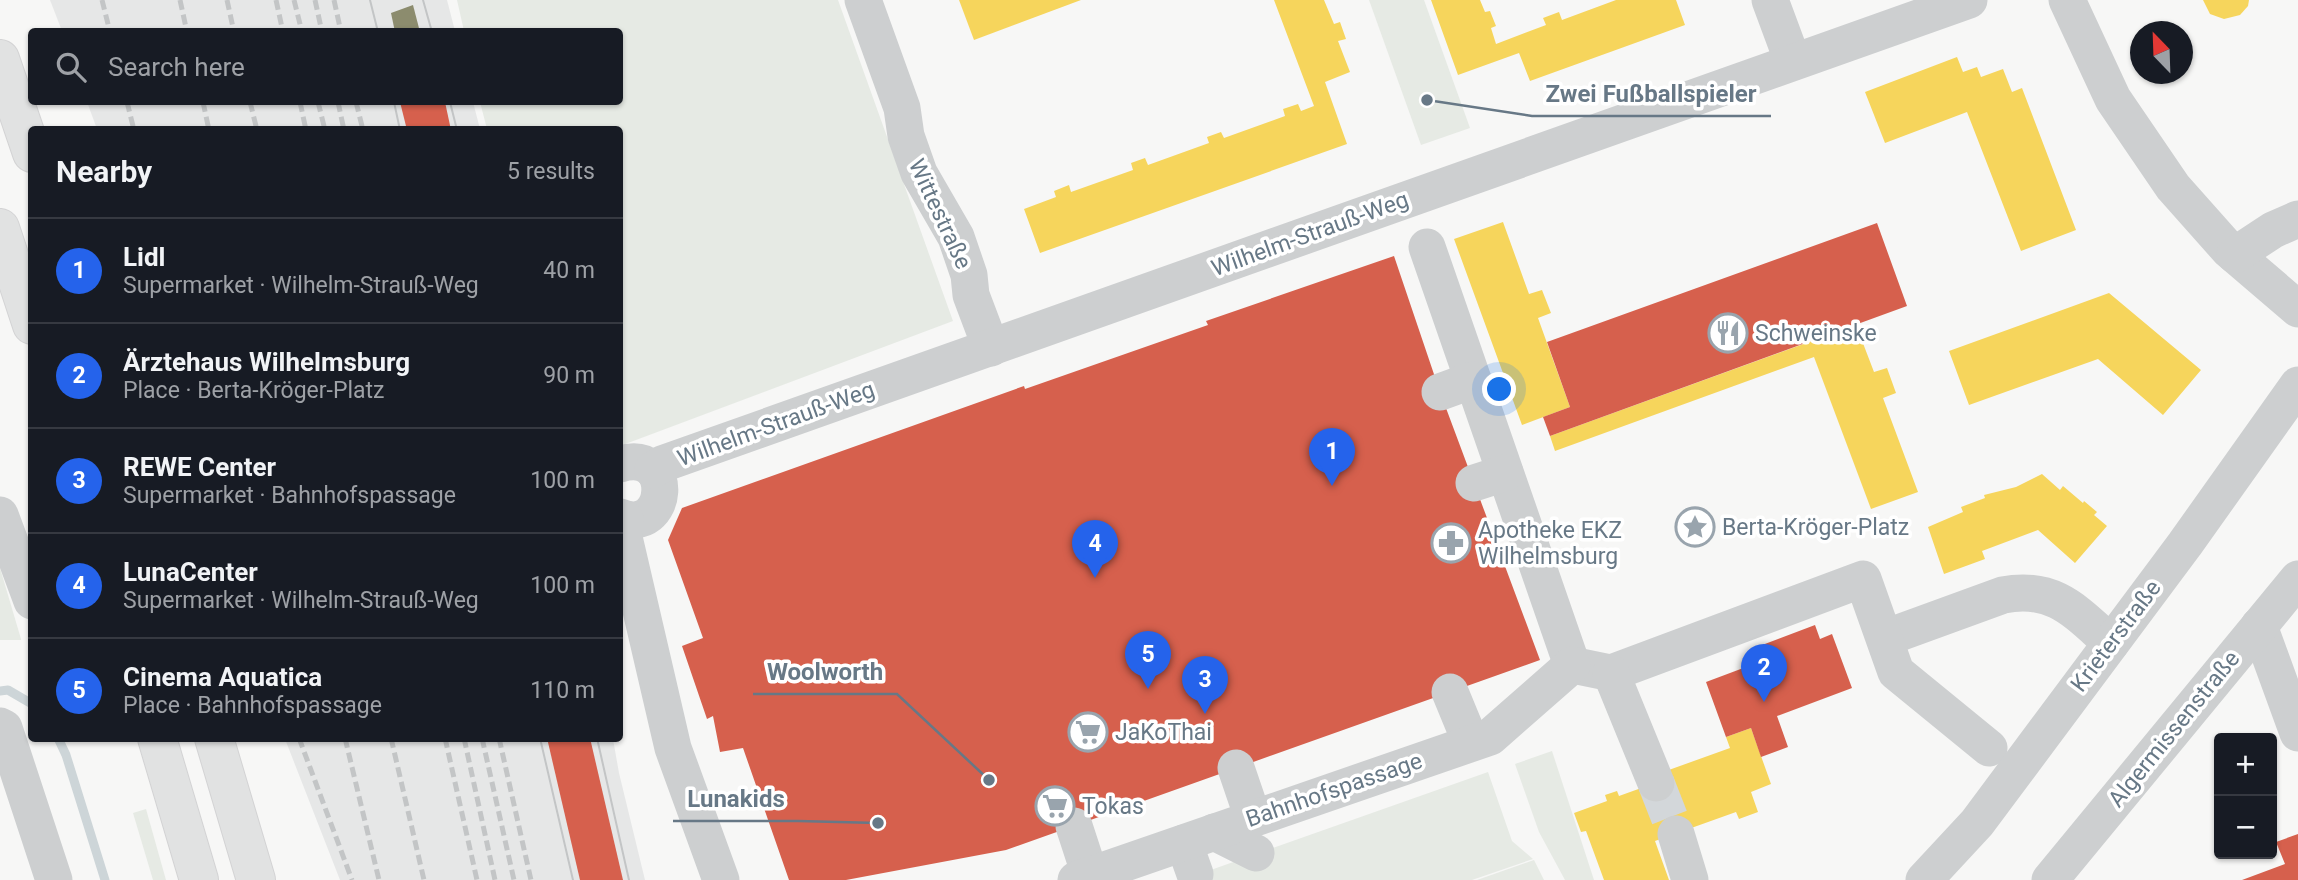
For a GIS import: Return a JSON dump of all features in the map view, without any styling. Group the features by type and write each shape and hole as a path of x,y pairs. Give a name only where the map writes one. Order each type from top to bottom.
{"highway":[{"path":"0,59 28,141"},
{"path":"0,228 28,314"},
{"path":"158,742 199,880"},
{"path":"215,742 256,880"}],"street":[{"name":"Wittestraße","path":"863,0 902,108 906,136 919,173 956,237 969,275 971,295 991,348"},
{"path":"1770,0 1793,62"},
{"name":"Wilhelm-Strauß-Weg","path":"636,467 674,460 1969,0"},
{"path":"2067,0 2113,99 2173,187 2235,256 2298,309"},
{"path":"2235,256 2273,230 2298,219"},
{"path":"1427,247 1456,386 1538,611 1572,665 1611,673 1863,579 1896,672 1989,748"},
{"name":"Krieterstraße","path":"1924,880 1977,823 2193,533 2298,385"},
{"name":"Wilhelm-Strauß-Weg","path":"623,518 638,519 649,514 657,505 661,494 659,481 636,467"},
{"path":"0,514 28,590"},
{"name":"Wilhelm-Strauß-Weg","path":"623,533 673,748 721,880"},
{"name":"Algermissenstraße","path":"2050,880 2298,579"},
{"path":"1885,638 2023,591 2040,593 2069,607 2111,643"},
{"path":"2259,626 2298,733"},
{"name":"Bahnhofspassage","path":"1083,878 1254,835 1487,749 1572,665"},
{"path":"1611,673 1656,783"},
{"path":"1450,692 1487,749"},
{"path":"0,726 4,728 54,880"},
{"path":"1236,768 1254,835"},
{"path":"1074,826 1083,878"},
{"path":"1676,834 1690,880"}],"shaded area":[{"path":"50,0 447,0 454,28 61,28"},
{"path":"457,0 838,0 953,321 623,445 623,126 486,126 481,105 623,105 623,28 463,28"},
{"path":"1369,0 1424,0 1470,128 1421,145"},
{"path":"88,105 474,105 479,126 96,126"},
{"path":"0,568 21,639 21,640 0,640"},
{"path":"286,742 614,742 645,880 340,880"},
{"path":"1552,751 1594,880 1565,880 1539,832 1515,764"},
{"path":"1488,772 1512,841 1533,859 1472,880 1211,880 1208,871"},
{"path":"146,809 166,880 153,880 133,813"},
{"path":"1534,860 1544,880 1477,880"}],"building: Homes":[{"path":"959,0 1081,0 974,40"},
{"path":"1274,0 1324,0 1334,24 1340,22 1346,39 1338,41 1350,72 1325,82 1347,144 1040,253 1024,209 1056,197 1054,191 1069,185 1071,192 1133,170 1131,163 1145,158 1148,165 1209,143 1207,137 1221,132 1224,138 1285,116 1283,109 1298,104 1301,111 1314,106"},
{"path":"1431,0 1480,0 1485,12 1490,11 1496,26 1491,28 1496,44 1546,25 1543,18 1559,12 1562,20 1616,0 1676,0 1685,25 1530,81 1519,53 1458,75"},
{"path":"2203,0 2249,0 2248,6 2240,15 2224,19 2210,14"},
{"path":"1957,57 1963,72 1977,67 1981,77 2003,69 2012,92 2022,88 2076,230 2021,251 1967,112 1885,143 1865,92"},
{"path":"1503,222 1529,294 1542,290 1551,313 1538,318 1570,407 1522,425 1454,239"},
{"path":"2109,293 2201,370 2163,415 2098,359 1969,405 1949,351"},
{"path":"1856,325 1874,372 1887,368 1896,393 1883,398 1918,492 1871,509 1814,357 1555,451 1550,436"},
{"path":"2042,474 2060,490 2063,486 2083,503 2084,501 2097,512 2094,515 2107,526 2075,563 2038,530 1982,551 1985,559 1944,574 1928,527 1963,512 1961,507 1985,498 1984,495 2016,487"},
{"path":"1751,728 1771,784 1751,792 1758,812 1739,819 1736,812 1655,841 1669,880 1604,880 1586,831 1581,832 1574,813 1607,801 1605,795 1617,791 1619,796 1669,778 1666,771 1730,748 1726,737"}],"building: Shops":[{"path":"401,105 446,105 450,126 406,126"},
{"path":"1877,223 1907,306 1550,436 1543,417 1570,407 1547,342"},
{"path":"1394,256 1440,392 1540,660 1006,850 846,880 789,880 743,748 720,752 713,716 707,719 682,646 703,638 668,540 682,508 1024,386 1025,389 1208,325 1206,321"},
{"path":"1815,625 1820,639 1832,634 1852,688 1777,716 1788,747 1761,757 1751,728 1726,737 1706,682 1754,664 1749,650"},
{"path":"548,742 591,742 623,880 580,880"},
{"path":"2298,834 2298,880 2242,880 2285,864 2277,842"}],"building: Industry":[{"path":"413,5 419,28 394,28 391,13"}],"waterway":[{"path":"0,691 8,690 28,702"},
{"path":"60,742 105,880"}],"tunnel":[{"path":"1656,783 1676,834"}],"tram line":[{"path":"370,0 377,28"},
{"path":"423,0 431,28"},
{"path":"395,105 399,126"},
{"path":"451,105 456,126"},
{"path":"541,742 573,880"},
{"path":"598,742 629,880"}],"railway":[{"path":"102,0 109,28"},
{"path":"180,0 186,28"},
{"path":"227,0 233,28"},
{"path":"276,0 282,28"},
{"path":"294,0 301,28"},
{"path":"315,0 321,28"},
{"path":"334,0 340,28"},
{"path":"128,105 133,126"},
{"path":"204,105 208,126"},
{"path":"251,105 256,126"},
{"path":"301,105 305,126"},
{"path":"319,105 324,126"},
{"path":"339,105 343,126"},
{"path":"357,105 362,126"},
{"path":"300,742 352,880"},
{"path":"346,742 379,880"},
{"path":"392,742 424,880"},
{"path":"446,742 477,880"},
{"path":"465,742 495,880"},
{"path":"483,742 514,880"},
{"path":"500,742 531,880"}],"place":[{"name":"Zwei Fußballspieler","path":"1427,100"},
{"name":"Schweinske","path":"1728,333"},
{"name":"Lidl","path":"1332,486"},
{"name":"Berta-Kröger-Platz","path":"1695,527"},
{"name":"Apotheke EKZ Wilhelmsburg","path":"1451,543"},
{"name":"LunaCenter","path":"1095,578"},
{"name":"Cinema Aquatica","path":"1148,689"},
{"name":"Ärztehaus Wilhelmsburg","path":"1764,702"},
{"name":"REWE Center","path":"1205,714"},
{"name":"JaKoThai","path":"1088,732"},
{"name":"Woolworth","path":"989,780"},
{"name":"Tokas","path":"1055,806"},
{"name":"Lunakids","path":"878,823"}]}
